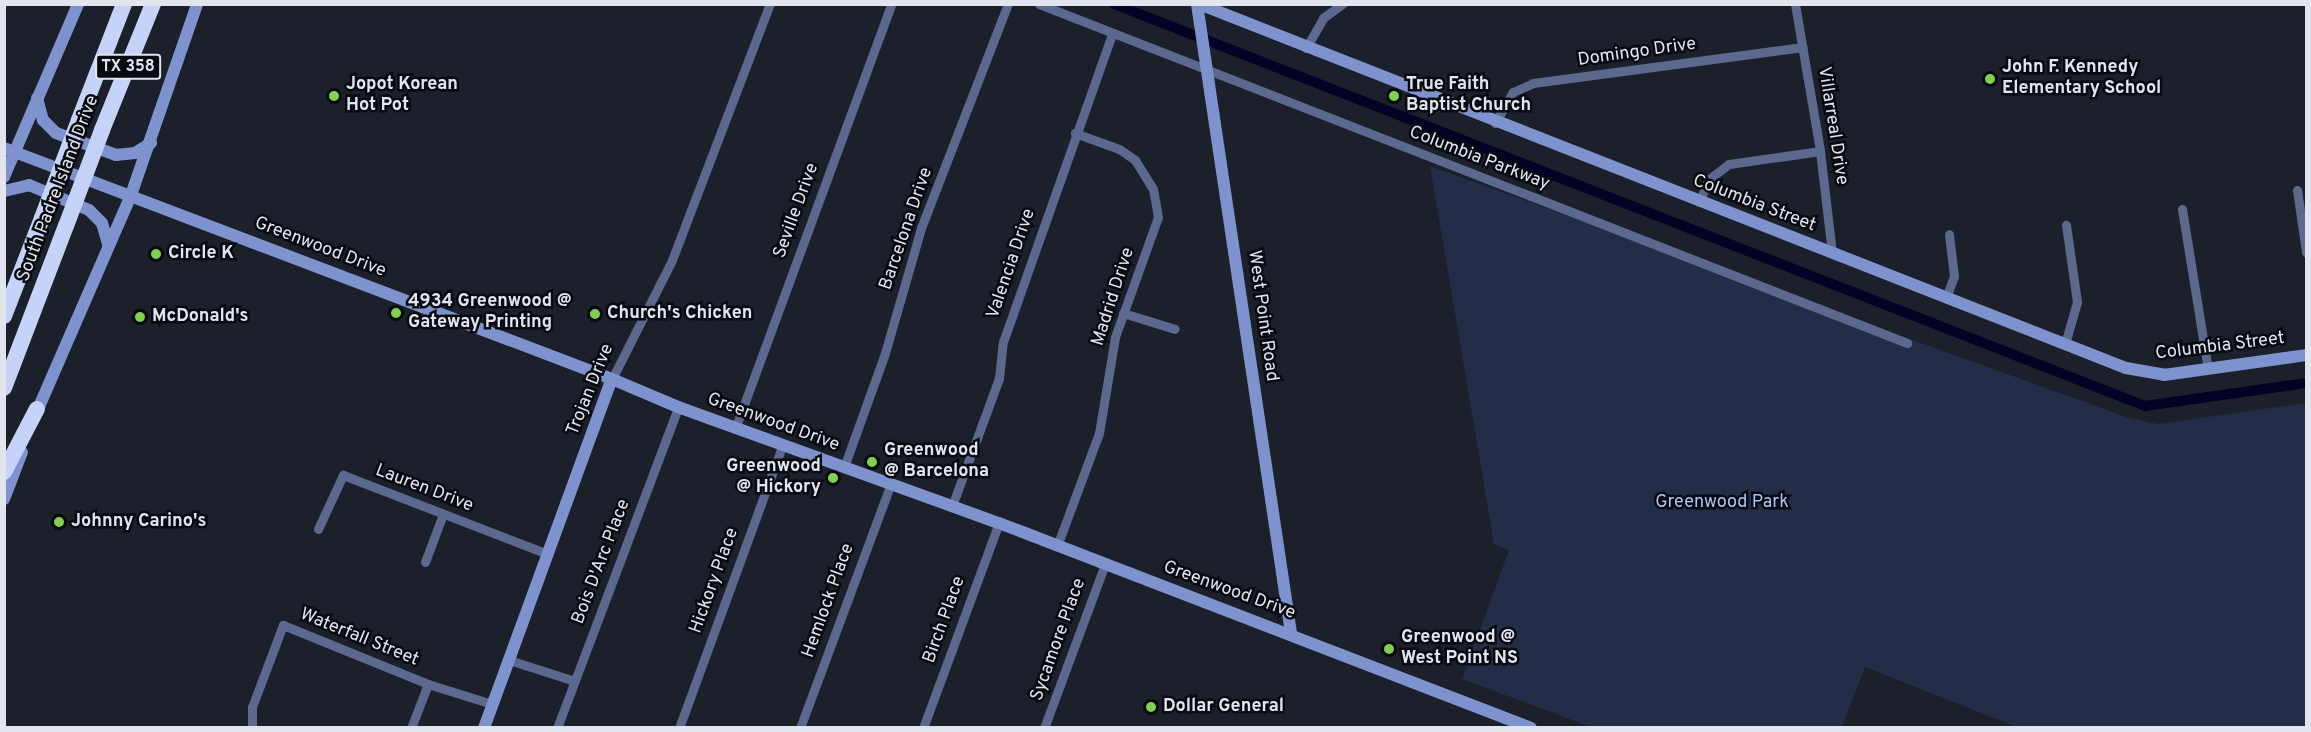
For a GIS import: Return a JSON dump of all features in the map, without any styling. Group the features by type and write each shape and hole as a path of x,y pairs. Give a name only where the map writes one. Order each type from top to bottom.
{"highway":[{"name":"South Padre Island Drive","path":"4,316 124,4"},
{"name":"South Padre Island Drive","path":"4,388 102,130 153,4"},
{"path":"4,472 37,410"}],"main road":[{"path":"4,177 9,150 37,98 78,4"},
{"path":"4,499 37,410 131,195 151,143 197,4"},
{"name":"Columbia Street","path":"1198,8 2144,373 2164,375 2307,355"},
{"name":"West Point Road","path":"1198,8 1291,633"},
{"path":"37,98 43,120 56,132 116,156 135,153 151,143"},
{"name":"Greenwood Drive","path":"9,150 612,379 735,429 844,467 890,486 952,506 1291,633 1531,728"},
{"path":"4,191 29,185 89,210 102,223 108,244"},
{"name":"Trojan Drive","path":"484,728 612,379"}],"street":[{"name":"Trojan Drive","path":"612,379 672,260 770,4"},
{"name":"Seville Drive","path":"735,429 891,4"},
{"name":"Barcelona Drive","path":"844,467 885,353 921,228 1008,4"},
{"name":"Columbia Parkway","path":"1039,4 1112,34 1206,64 1907,343"},
{"path":"1306,48 1323,18 1342,4"},
{"name":"Villarreal Drive","path":"1796,4 1820,151 1832,253"},
{"name":"Valencia Drive","path":"952,506 999,378 1003,342 1075,133 1112,34"},
{"name":"Domingo Drive","path":"1495,123 1513,92 1533,83 1803,47"},
{"name":"Madrid Drive","path":"1057,546 1099,433 1123,313 1155,229 1157,201 1147,175 1135,160 1119,149 1075,133"},
{"path":"1699,202 1709,179 1729,164 1820,151"},
{"path":"2297,190 2307,252"},
{"path":"2182,209 2208,369"},
{"path":"2065,344 2077,302 2066,225"},
{"path":"1946,298 1954,276 1949,234"},
{"path":"1123,313 1175,329"},
{"name":"Bois D'Arc Place","path":"557,728 678,407"},
{"name":"Hickory Place","path":"679,728 782,446"},
{"name":"Lauren Drive","path":"318,529 343,475 548,554"},
{"name":"Hemlock Place","path":"800,728 890,486"},
{"path":"425,562 443,514"},
{"name":"Birch Place","path":"923,728 999,524"},
{"name":"Sycamore Place","path":"1044,728 1105,564"},
{"name":"Waterfall Street","path":"252,728 252,707 283,625 428,684 492,704"},
{"path":"509,660 575,681"},
{"path":"411,728 428,684"}],"green space":[{"name":"Greenwood Park","path":"1430,166 2129,418 2158,424 2306,403 2306,727 2017,727 1865,667 1842,727 1591,727 1462,679 1509,550 1494,544"}],"waterway":[{"path":"1114,4 2145,406 2306,383"}],"place":[{"name":"John F. Kennedy Elementary School","path":"1990,79"},
{"name":"Jopot Korean Hot Pot","path":"334,96"},
{"name":"True Faith Baptist Church","path":"1394,96"},
{"name":"Circle K","path":"156,254"},
{"name":"4934 Greenwood @ Gateway Printing","path":"396,313"},
{"name":"Church's Chicken","path":"595,314"},
{"name":"McDonald's","path":"140,317"},
{"name":"Greenwood @ Barcelona","path":"872,462"},
{"name":"Greenwood @ Hickory","path":"833,478"},
{"name":"Johnny Carino's","path":"59,522"},
{"name":"Greenwood @ West Point NS","path":"1389,649"},
{"name":"Dollar General","path":"1151,707"}]}
